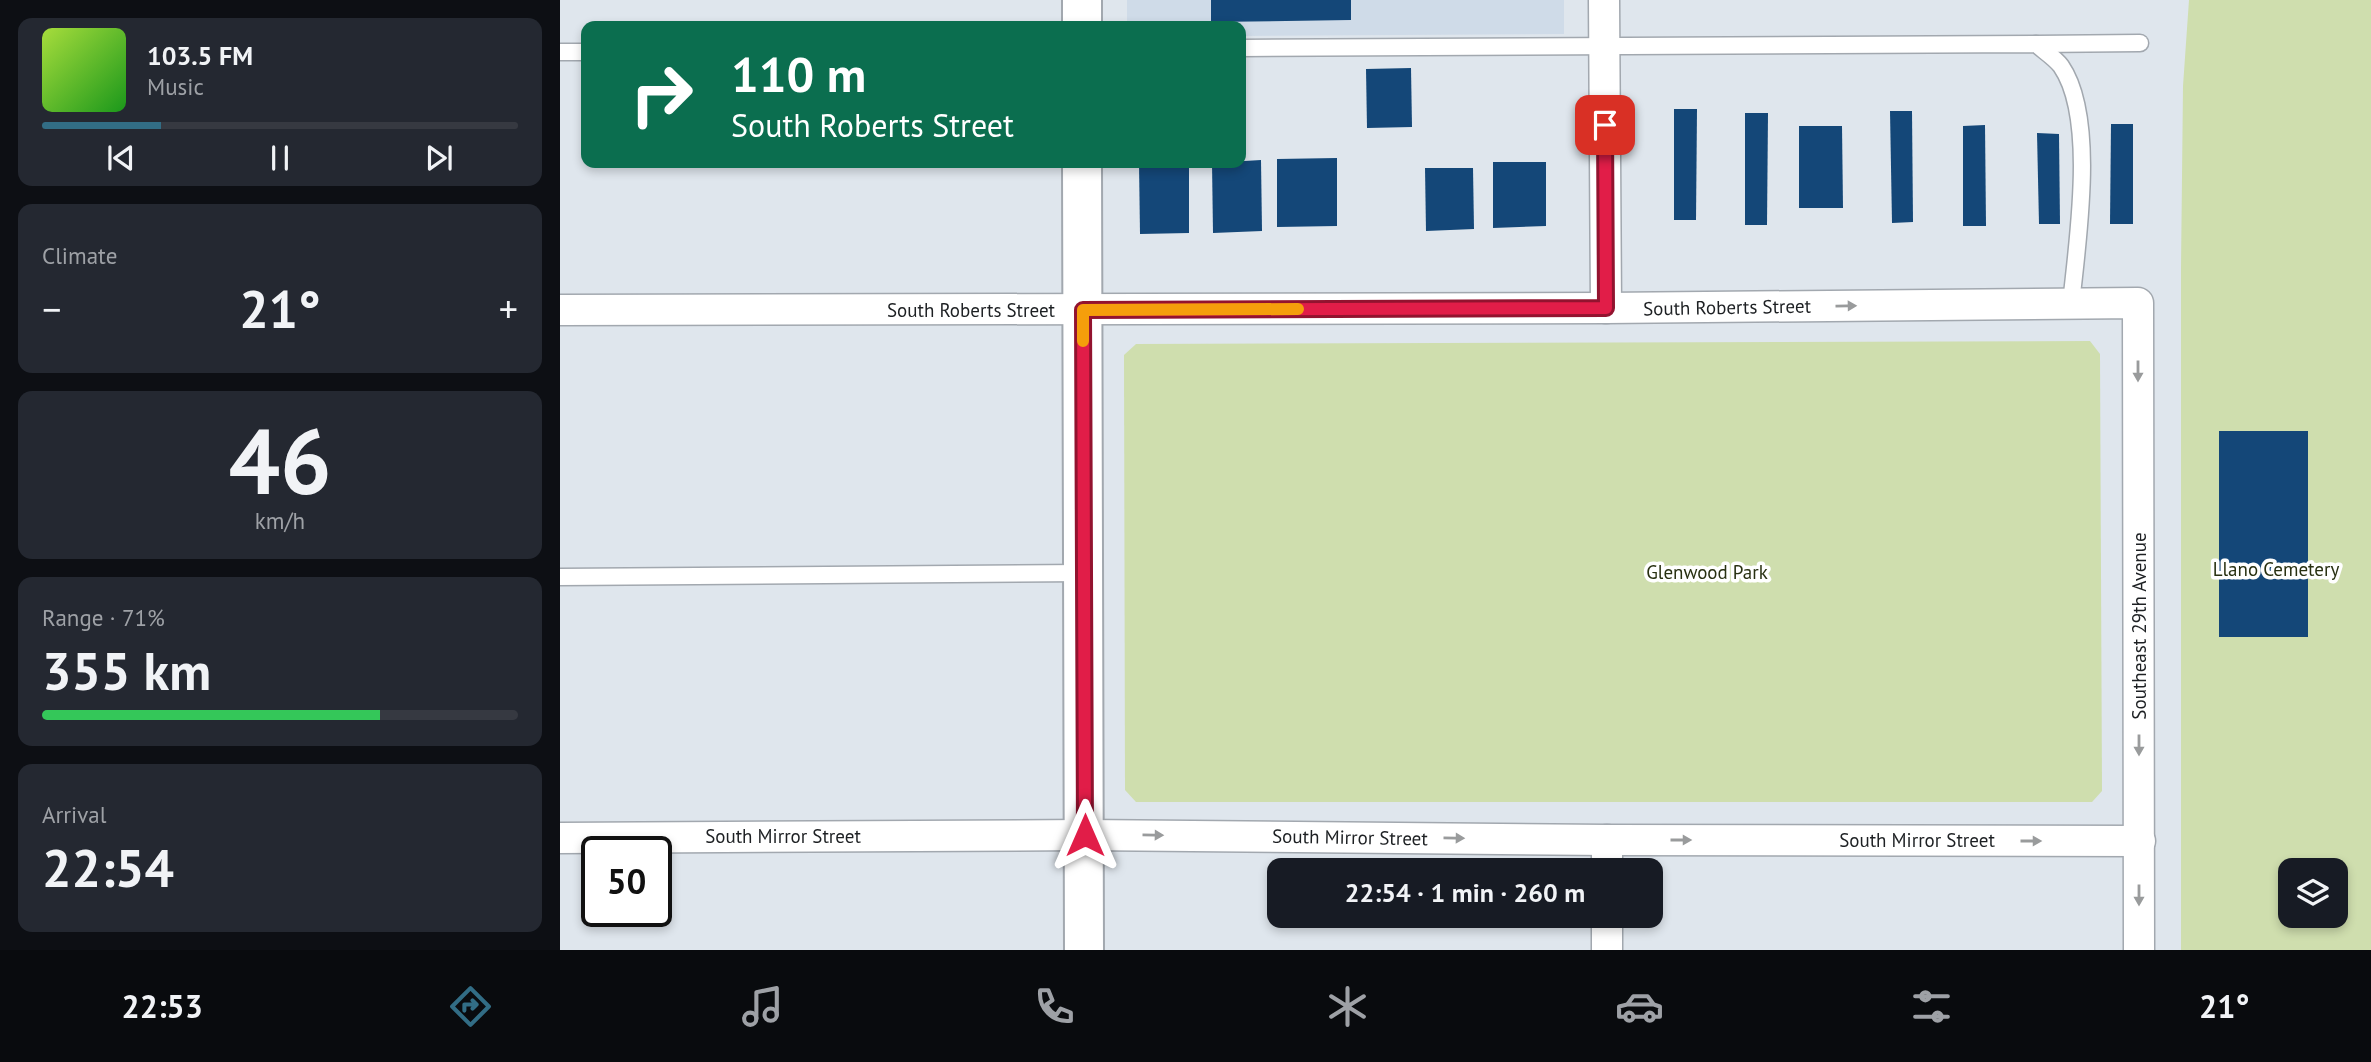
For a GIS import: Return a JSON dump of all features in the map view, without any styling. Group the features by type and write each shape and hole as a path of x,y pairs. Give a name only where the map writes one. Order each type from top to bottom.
{"main road":[{"path":"1082,0 1082,21"},
{"path":"1082,168 1084,950"}],"street":[{"path":"1604,0 1606,308"},
{"name":"South Roberts Street","path":"560,310 1606,308 2138,303"},
{"name":"Southeast 29th Avenue","path":"2138,303 2139,950"},
{"name":"South Mirror Street","path":"560,838 1085,835 2140,841"},
{"path":"1607,840 1607,858"},
{"path":"1607,928 1607,950"}],"lane":[{"path":"1246,48 2140,43"},
{"path":"2036,44 2060,65 2072,91 2081,139 2082,196 2071,304"},
{"path":"560,52 581,52"},
{"path":"560,577 1084,573"}],"shaded area":[{"path":"1127,0 1564,0 1564,34 1246,36 1246,21 1127,21"}],"green space":[{"name":"Llano Cemetery","path":"2189,0 2371,0 2371,950 2181,950 2183,86"},
{"name":"Glenwood Park","path":"2090,341 2100,354 2102,791 2092,802 1136,802 1125,790 1124,355 1136,344"}],"building":[{"path":"1211,0 1351,0 1351,20 1211,21"},
{"path":"1411,68 1412,127 1367,128 1366,69"},
{"path":"1674,109 1697,109 1696,220 1674,220"},
{"path":"1890,111 1912,111 1913,222 1892,223"},
{"path":"1745,113 1768,113 1767,225 1745,225"},
{"path":"2111,124 2133,124 2133,224 2110,224"},
{"path":"1985,125 1986,226 1963,226 1963,126"},
{"path":"1799,126 1842,126 1843,208 1799,208"},
{"path":"2037,133 2059,134 2060,224 2039,224"},
{"path":"1337,158 1337,226 1277,227 1277,159"},
{"path":"1261,160 1262,231 1213,233 1212,168 1246,168 1246,161"},
{"path":"1493,162 1546,162 1546,226 1493,228"},
{"path":"1139,168 1189,168 1189,233 1140,234"},
{"path":"1425,168 1473,168 1474,229 1426,231"},
{"path":"2219,431 2308,431 2308,637 2219,637"}],"slow traffic":[{"path":"1083,341 1083,310 1298,309"}],"route":[{"path":"1085,835 1083,310 1606,308 1605,125"}]}
